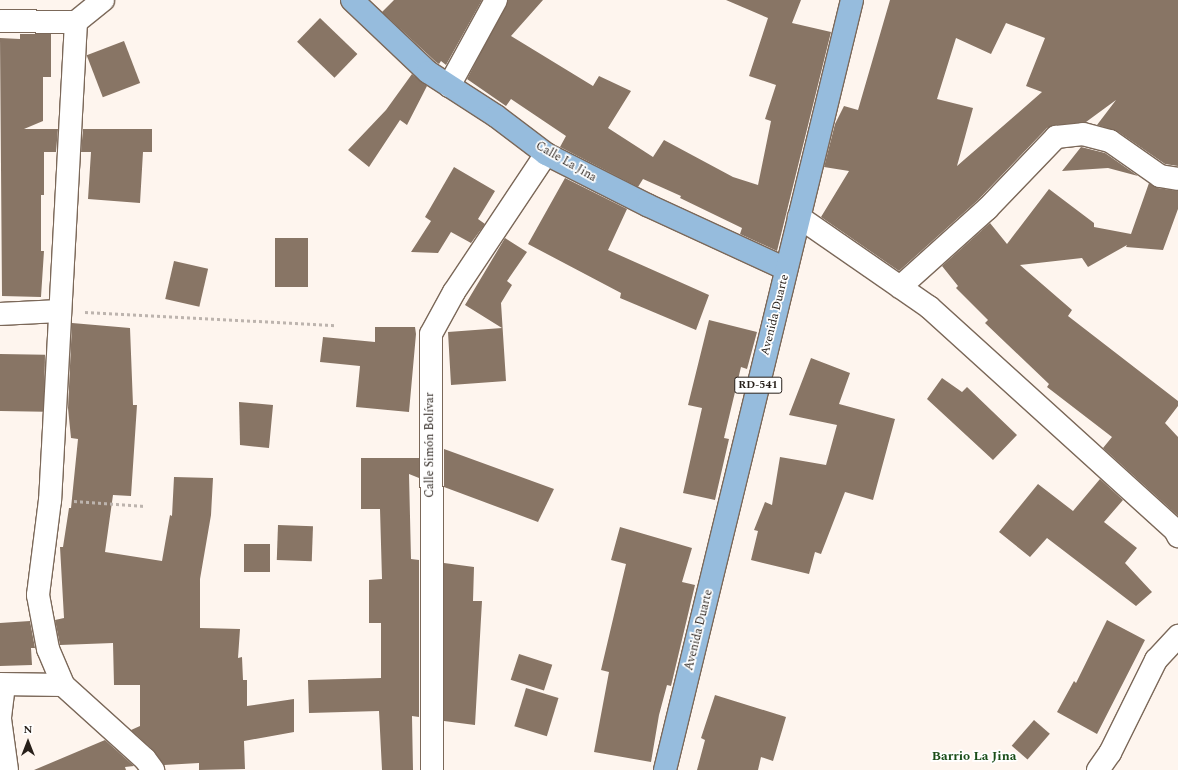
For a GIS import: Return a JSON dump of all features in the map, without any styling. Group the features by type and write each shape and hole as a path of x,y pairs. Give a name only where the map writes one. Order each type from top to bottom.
{"main road":[{"name":"Calle La Jina","path":"352,0 428,72 496,116 546,154 647,205 786,269"},
{"name":"Avenida Duarte","path":"665,770 852,0"}],"street":[{"path":"0,20 76,22 104,0"},
{"path":"449,86 496,0"},
{"path":"76,22 59,311 50,500 38,595 48,649 63,685 145,759 153,770"},
{"path":"900,287 987,209 1056,136 1083,134 1110,141 1160,176 1178,179"},
{"name":"Calle Simón Bolívar","path":"432,770 431,334 454,292 546,154"},
{"path":"799,217 929,307 1175,530 1178,536"},
{"path":"0,314 59,311"},
{"path":"1098,770 1110,753 1156,660 1178,636"},
{"path":"7,770 0,719 2,684 63,685"}],"path":[{"path":"59,311 336,325"},
{"path":"50,500 145,506"}],"building":[{"path":"394,0 482,0 446,65 441,61 439,64 436,62 382,12"},
{"path":"508,0 543,0 511,36 593,86 599,76 631,91 608,128 653,157 664,140 733,177 758,185 771,121 765,119 776,85 749,76 768,18 726,0 801,0 792,23 831,32 777,251 740,234 742,228 680,198 681,196 643,179 638,187 560,147 566,136 511,99 506,106 467,79"},
{"path":"890,0 1178,0 1178,166 1165,164 1117,131 1097,125 1116,100 1086,122 1055,125 1047,128 978,200 899,271 821,217 849,171 824,167 835,124 844,106 858,110","holes":["1006,23 1045,38 1026,86 1042,92 957,166 973,108 937,99 956,38 991,54"]},
{"path":"320,18 357,54 334,78 297,42"},
{"path":"20,34 51,34 51,77 43,77 43,121 24,129 58,129 56,152 44,152 44,195 41,195 41,251 44,251 41,297 2,296 0,38 20,39"},
{"path":"124,41 140,83 103,97 87,55"},
{"path":"412,74 427,86 407,125 400,120 369,167 348,150 386,110"},
{"path":"83,129 152,129 152,152 143,152 140,203 88,199 91,152 81,152"},
{"path":"1081,147 1105,153 1138,176 1108,168 1062,171"},
{"path":"454,167 495,191 478,219 485,224 471,243 451,232 438,253 411,252 431,221 425,217"},
{"path":"565,178 627,209 608,250 709,295 696,330 620,298 621,293 528,244"},
{"path":"1149,183 1158,188 1178,191 1178,209 1163,250 1126,247 1127,245 1088,267 1082,258 1020,265 1072,310 1068,316 1178,401 1178,406 1165,423 1178,437 1178,516 1103,448 1112,437 1047,387 1049,384 985,323 988,320 956,288 958,286 942,266 990,223 1007,244 1049,189 1094,223 1094,227 1131,234"},
{"path":"275,238 308,238 308,287 275,287"},
{"path":"505,238 527,252 507,281 512,285 501,303 506,381 451,385 448,332 502,328 465,305"},
{"path":"174,261 208,269 199,307 165,299"},
{"path":"709,320 757,332 747,369 741,367 724,438 729,439 715,500 683,493 702,408 688,405"},
{"path":"72,323 130,328 133,405 137,405 131,496 113,495 105,552 162,561 170,515 172,516 174,477 213,478 211,515 200,579 200,628 240,629 238,658 242,657 243,680 247,680 247,706 294,699 294,732 244,741 245,769 199,770 199,763 164,765 153,750 131,730 140,726 140,685 114,685 113,643 60,645 55,620 64,618 60,547 63,547 69,508 71,508 78,439 71,438 68,408"},
{"path":"375,327 415,327 416,334 409,412 356,407 360,366 320,362 323,337 375,342"},
{"path":"0,354 45,355 44,412 0,411"},
{"path":"811,358 850,373 839,404 895,419 873,500 845,492 821,554 815,552 809,574 751,560 758,531 754,530 765,502 772,505 780,457 826,465 837,425 789,415"},
{"path":"942,378 962,392 967,387 1017,435 993,460 927,399"},
{"path":"239,402 273,405 269,448 240,445"},
{"path":"444,449 554,489 538,522 444,487"},
{"path":"361,458 419,458 419,478 409,474 411,559 419,560 419,717 412,716 413,770 382,770 379,711 309,713 308,680 381,678 381,623 369,623 369,580 382,579 380,509 361,509"},
{"path":"1100,479 1123,500 1104,522 1137,548 1125,563 1152,592 1136,606 1047,538 1030,557 999,532 1038,484 1073,511"},
{"path":"278,525 313,526 312,561 277,560"},
{"path":"620,527 692,548 682,582 695,585 671,686 667,685 659,715 651,762 594,752 609,672 601,670 626,564 611,560"},
{"path":"244,544 270,544 270,572 244,572"},
{"path":"444,563 474,567 473,601 482,601 475,725 444,721"},
{"path":"1107,620 1145,640 1097,734 1057,712 1074,681 1076,683"},
{"path":"30,621 35,648 31,648 32,665 0,666 0,623"},
{"path":"519,654 552,665 544,690 511,680"},
{"path":"526,688 559,698 547,736 514,726"},
{"path":"715,695 786,717 773,761 761,757 758,770 697,770 705,740 701,738"},
{"path":"1034,720 1050,734 1028,759 1012,746"},
{"path":"105,740 134,766 125,767 126,770 34,770"}],"district":[{"name":"Barrio La Jina","path":"974,756"}]}
